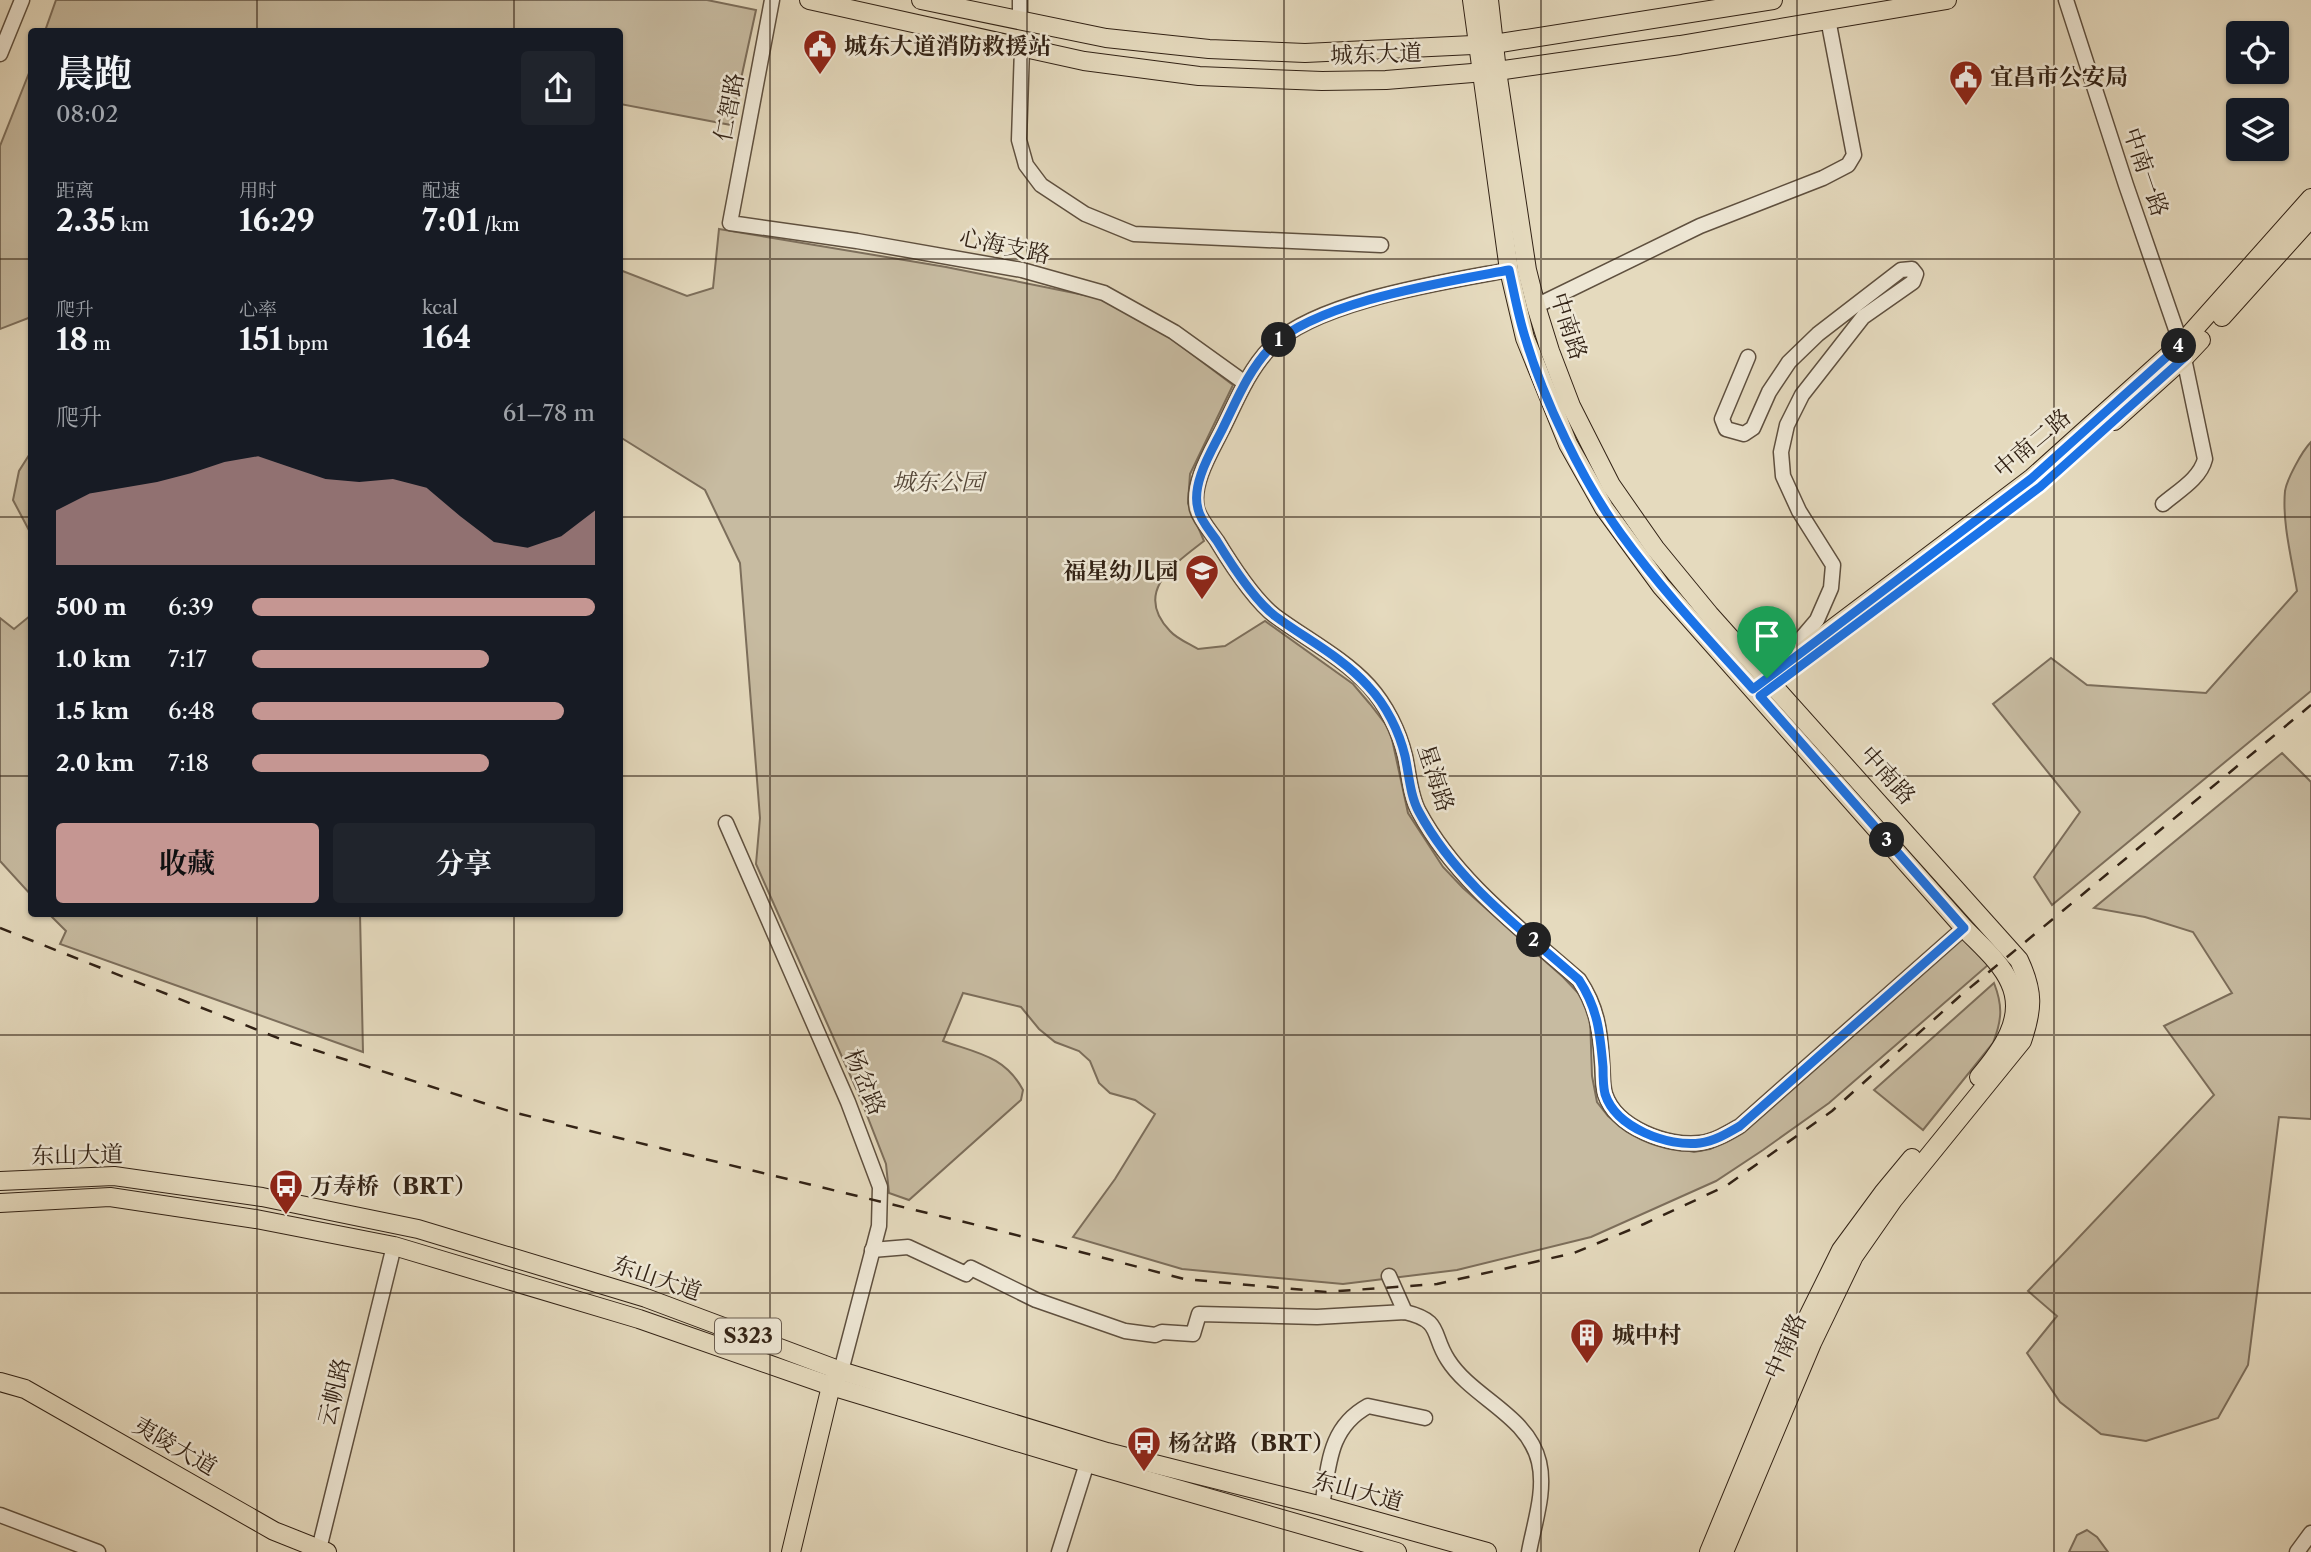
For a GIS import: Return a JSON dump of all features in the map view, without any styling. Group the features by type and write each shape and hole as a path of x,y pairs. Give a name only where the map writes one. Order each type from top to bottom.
{"main road":[{"name":"城东大道","path":"808,0 1084,61 1199,76 1322,81 1386,80 1489,72 1680,45 1947,0"},
{"name":"城东大道","path":"922,0 1119,40 1306,53 1486,45 1773,0"},
{"name":"中南路","path":"1472,0 1486,45"},
{"name":"中南路","path":"1489,0 1486,45 1509,270 1525,338 1555,415 1588,480 1621,534 1661,586 1763,687 2012,952 2028,979 2031,999 2029,1020 2022,1041 1893,1200 1854,1256 1812,1343 1724,1552"},
{"name":"中南路","path":"1489,72 1536,306 1571,406 1611,485 1655,548 1710,615 1763,687 2010,982 2014,1004 2010,1032 1987,1068 1882,1193 1841,1251 1798,1337 1709,1552"},
{"name":"中南二路","path":"2183,351 2311,198"},
{"name":"中南二路","path":"1763,687 2040,487 2183,351 2311,218"},
{"name":"东山大道","path":"0,1181 114,1176 262,1197 418,1229 646,1298 838,1382 1322,1506 1487,1552"},
{"name":"东山大道","path":"0,1203 110,1197 257,1219 394,1246 639,1319 1087,1463 1397,1552"},
{"name":"夷陵大道","path":"0,1382 25,1389 274,1531 323,1551"},
{"name":"杨岔路","path":"791,1552 838,1382"},
{"name":"杨岔路","path":"802,1552 838,1382"},
{"name":"夷陵大道","path":"0,1395 20,1400 268,1542 296,1552"}],"street":[{"path":"0,54 22,0"},
{"name":"仁智路","path":"730,223 772,0"},
{"path":"1020,0 1020,20"},
{"name":"中南一路","path":"2066,0 2183,351 2205,459 2196,477 2163,504"},
{"path":"1536,306 1700,226 1823,178 1848,165 1853,155 1828,19"},
{"path":"1022,48 1019,140 1026,165 1041,185 1085,214 1134,233 1381,245"},
{"name":"心海支路","path":"730,223 857,241 1022,270 1104,293 1174,332 1245,383"},
{"path":"1748,357 1722,419 1726,429 1744,434 1753,428 1769,392 1789,362 1818,334 1901,270 1912,269 1916,274 1913,282 1863,317 1802,395 1787,425 1781,452 1783,476 1799,511 1833,565 1831,588 1817,620 1763,687"},
{"name":"星海路","path":"1509,270 1428,286 1323,314 1289,332 1272,346 1245,383 1199,475 1197,509 1223,552 1272,614 1338,659 1369,686 1394,723 1404,752 1417,809 1435,839 1470,883 1579,980 1591,998 1597,1017 1605,1093 1614,1111 1634,1127 1683,1144 1711,1140 1740,1126 1964,928"},
{"name":"杨岔路","path":"726,823 848,1102 880,1187 878,1226 873,1250 838,1382"},
{"name":"云帆路","path":"323,1551 394,1246"},
{"path":"873,1250 908,1247 966,1274 971,1268 1036,1300 1125,1331 1155,1335 1162,1332 1193,1334 1199,1314 1317,1317 1405,1312 1428,1320 1435,1329 1448,1360 1474,1390 1523,1430 1534,1447 1540,1463 1540,1493 1529,1552"},
{"path":"1389,1276 1405,1312"},
{"path":"1322,1506 1336,1438 1344,1423 1368,1406 1425,1418"},
{"path":"1059,1552 1087,1463"},
{"path":"0,1515 98,1552"},
{"path":"2297,1552 2311,1533"}],"green space":[{"path":"56,0 707,0 756,10 731,125 623,105 623,28 46,28"},
{"path":"28,76 28,318 0,329 0,146"},
{"name":"城东公园","path":"719,229 946,267 1099,298 1169,337 1233,385 1190,474 1188,503 1204,541 1180,560 1162,580 1156,592 1155,604 1160,617 1173,634 1198,649 1225,646 1265,621 1353,684 1390,730 1408,813 1443,867 1581,996 1590,1016 1592,1076 1597,1102 1608,1116 1628,1132 1694,1152 1710,1149 1733,1138 1960,934 1988,965 1829,1103 1716,1181 1591,1237 1457,1270 1343,1284 1182,1269 1073,1237 1115,1179 1155,1114 1135,1100 1110,1093 1099,1083 1090,1061 1079,1051 1055,1042 1039,1029 1021,1007 963,993 943,1041 999,1063 1023,1090 1021,1100 909,1200 889,1193 886,1164 859,1095 756,864 760,818 740,563 705,490 623,439 623,271 687,296 713,288"},
{"path":"2311,442 2311,691 2052,905 2034,877 2080,812 1993,704 2051,658 2087,685 2206,693 2297,591 2286,529 2285,491 2295,465"},
{"path":"28,457 28,528 13,500 19,471"},
{"path":"28,617 28,892 0,861 0,618 14,629"},
{"path":"2282,753 2311,782 2311,1119 2279,1117 2248,1365 2218,1418 2146,1441 2101,1434 2060,1402 2027,1353 2057,1316 2028,1291 2214,1095 2164,1026 2232,993 2193,932 2145,917 2094,908"},
{"path":"52,917 360,917 363,1052 60,944 66,931"},
{"path":"1994,983 2000,1013 1993,1043 1923,1130 1874,1090"},
{"path":"2087,1530 2097,1537 2108,1552 2069,1552 2077,1535"}],"railway":[{"path":"0,928 283,1040 512,1112 993,1229 1184,1279 1326,1292 1437,1284 1574,1253 1726,1186 1832,1111 1960,996 2311,705"}],"place":[{"name":"城东大道消防救援站","path":"820,76"},
{"name":"宜昌市公安局","path":"1966,107"},
{"name":"福星幼儿园","path":"1202,601"},
{"name":"万寿桥（BRT）","path":"286,1216"},
{"name":"城中村","path":"1587,1365"},
{"name":"杨岔路（BRT）","path":"1144,1473"}],"route":[{"path":"1509,270 1525,338 1555,415 1604,508 1661,586 1753,689 1767,678 2032,478 2181,344 2185,357 2040,487 1760,696 1964,928 1740,1126 1702,1143 1683,1144 1656,1136 1634,1127 1614,1111 1605,1093 1600,1037 1591,998 1579,980 1470,883 1435,839 1417,809 1404,752 1394,723 1369,686 1338,659 1272,614 1249,587 1223,552 1197,509 1199,475 1257,363 1289,332 1323,314 1357,304 1509,270"}]}
